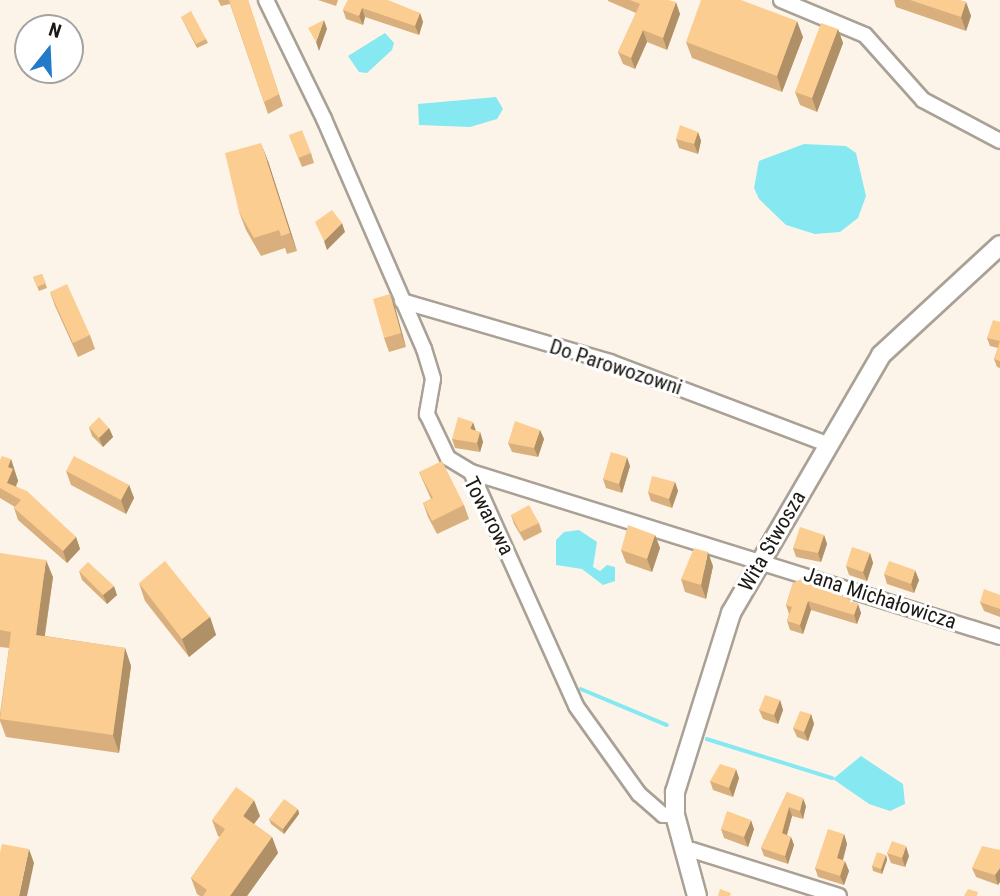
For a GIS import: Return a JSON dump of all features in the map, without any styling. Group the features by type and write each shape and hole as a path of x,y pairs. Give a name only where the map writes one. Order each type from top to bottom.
{"street":[{"name":"Towarowa","path":"266,0 324,119 433,379 429,419 448,458 471,472 576,706 652,808 663,815 675,815"},
{"path":"781,0 865,35 923,100 1000,141"},
{"name":"Wita Stwosza","path":"697,896 675,815 680,764 731,613 881,355 1000,245"},
{"name":"Do Parowozowni","path":"402,301 610,362 827,444"},
{"name":"Jana Michałowicza","path":"471,472 1000,637"},
{"path":"683,851 692,850 839,896"}],"water":[{"path":"385,33 394,43 392,50 367,73 359,72 348,56"},
{"path":"496,97 503,109 497,119 470,127 419,125 418,104"},
{"path":"804,144 846,146 856,153 866,196 858,218 840,232 815,234 786,225 759,199 754,188 759,161"},
{"path":"579,530 597,542 593,567 600,571 607,565 615,567 615,581 603,585 582,569 556,565 556,540 564,532"},
{"path":"861,756 903,784 905,804 890,811 869,804 833,779"}],"building":[{"path":"229,0 248,0 279,94 264,102"},
{"path":"348,0 388,0 420,13 415,26 362,8 359,16 343,10"},
{"path":"630,0 676,2 663,38 643,30 631,58 618,52 640,4"},
{"path":"701,0 741,0 797,21 777,76 686,42"},
{"path":"910,0 959,0 966,2 961,17"},
{"path":"191,11 206,39 196,44 181,17"},
{"path":"324,20 316,42 308,28"},
{"path":"821,23 838,29 812,98 795,92"},
{"path":"680,125 698,132 694,144 676,139"},
{"path":"302,130 311,153 298,158 289,135"},
{"path":"261,143 290,233 281,236 279,230 254,238 239,212 225,153"},
{"path":"332,210 342,223 324,241 315,222"},
{"path":"42,274 46,283 37,287 33,277"},
{"path":"67,284 90,335 73,343 50,292"},
{"path":"390,294 401,333 384,338 373,299"},
{"path":"993,320 1000,322 1000,341 987,338"},
{"path":"1000,341 1000,361 994,359"},
{"path":"99,417 109,428 99,438 89,427"},
{"path":"458,417 473,422 470,429 480,432 477,443 452,439"},
{"path":"515,421 540,430 534,448 508,443"},
{"path":"611,452 627,457 619,484 603,479"},
{"path":"2,456 11,459 8,467 13,469 7,483 27,491 76,537 63,551 14,508 21,500 0,488"},
{"path":"74,456 129,485 121,500 66,471"},
{"path":"442,461 464,505 432,521 423,503 433,498 419,472"},
{"path":"652,476 675,482 669,499 648,492"},
{"path":"529,505 539,523 520,532 511,515"},
{"path":"628,525 655,535 647,559 621,550"},
{"path":"800,527 824,535 818,553 793,548"},
{"path":"852,547 870,553 863,572 846,566"},
{"path":"694,548 708,552 701,585 681,579"},
{"path":"0,553 46,560 36,635 125,648 113,735 0,719 11,632 0,630"},
{"path":"165,561 210,617 182,639 139,583"},
{"path":"889,561 915,570 911,584 884,574"},
{"path":"88,562 114,586 103,595 79,571"},
{"path":"801,579 826,587 858,604 854,615 808,601 800,625 787,621 792,607 786,605 793,583"},
{"path":"984,589 1000,595 1000,609 980,602"},
{"path":"765,695 780,700 774,715 759,710"},
{"path":"800,711 811,714 804,732 793,728"},
{"path":"720,764 736,769 729,788 710,781"},
{"path":"236,787 254,800 243,816 272,837 230,896 203,896 207,890 191,878 225,829 212,820"},
{"path":"787,792 803,798 800,811 789,807 782,833 791,837 785,856 761,848"},
{"path":"284,799 298,809 283,829 269,819"},
{"path":"727,811 751,820 744,837 721,829"},
{"path":"828,829 844,834 837,858 845,861 840,876 815,868"},
{"path":"892,841 906,846 902,858 887,853"},
{"path":"2,844 29,849 19,896 0,896"},
{"path":"982,846 1000,850 1000,868 995,875 972,868"},
{"path":"877,852 886,855 881,869 872,866"},
{"path":"720,889 731,893 730,896 718,896"},
{"path":"968,889 978,892 977,896 964,896"}],"waterway":[{"path":"581,689 667,725"},
{"path":"707,739 832,778"}]}
